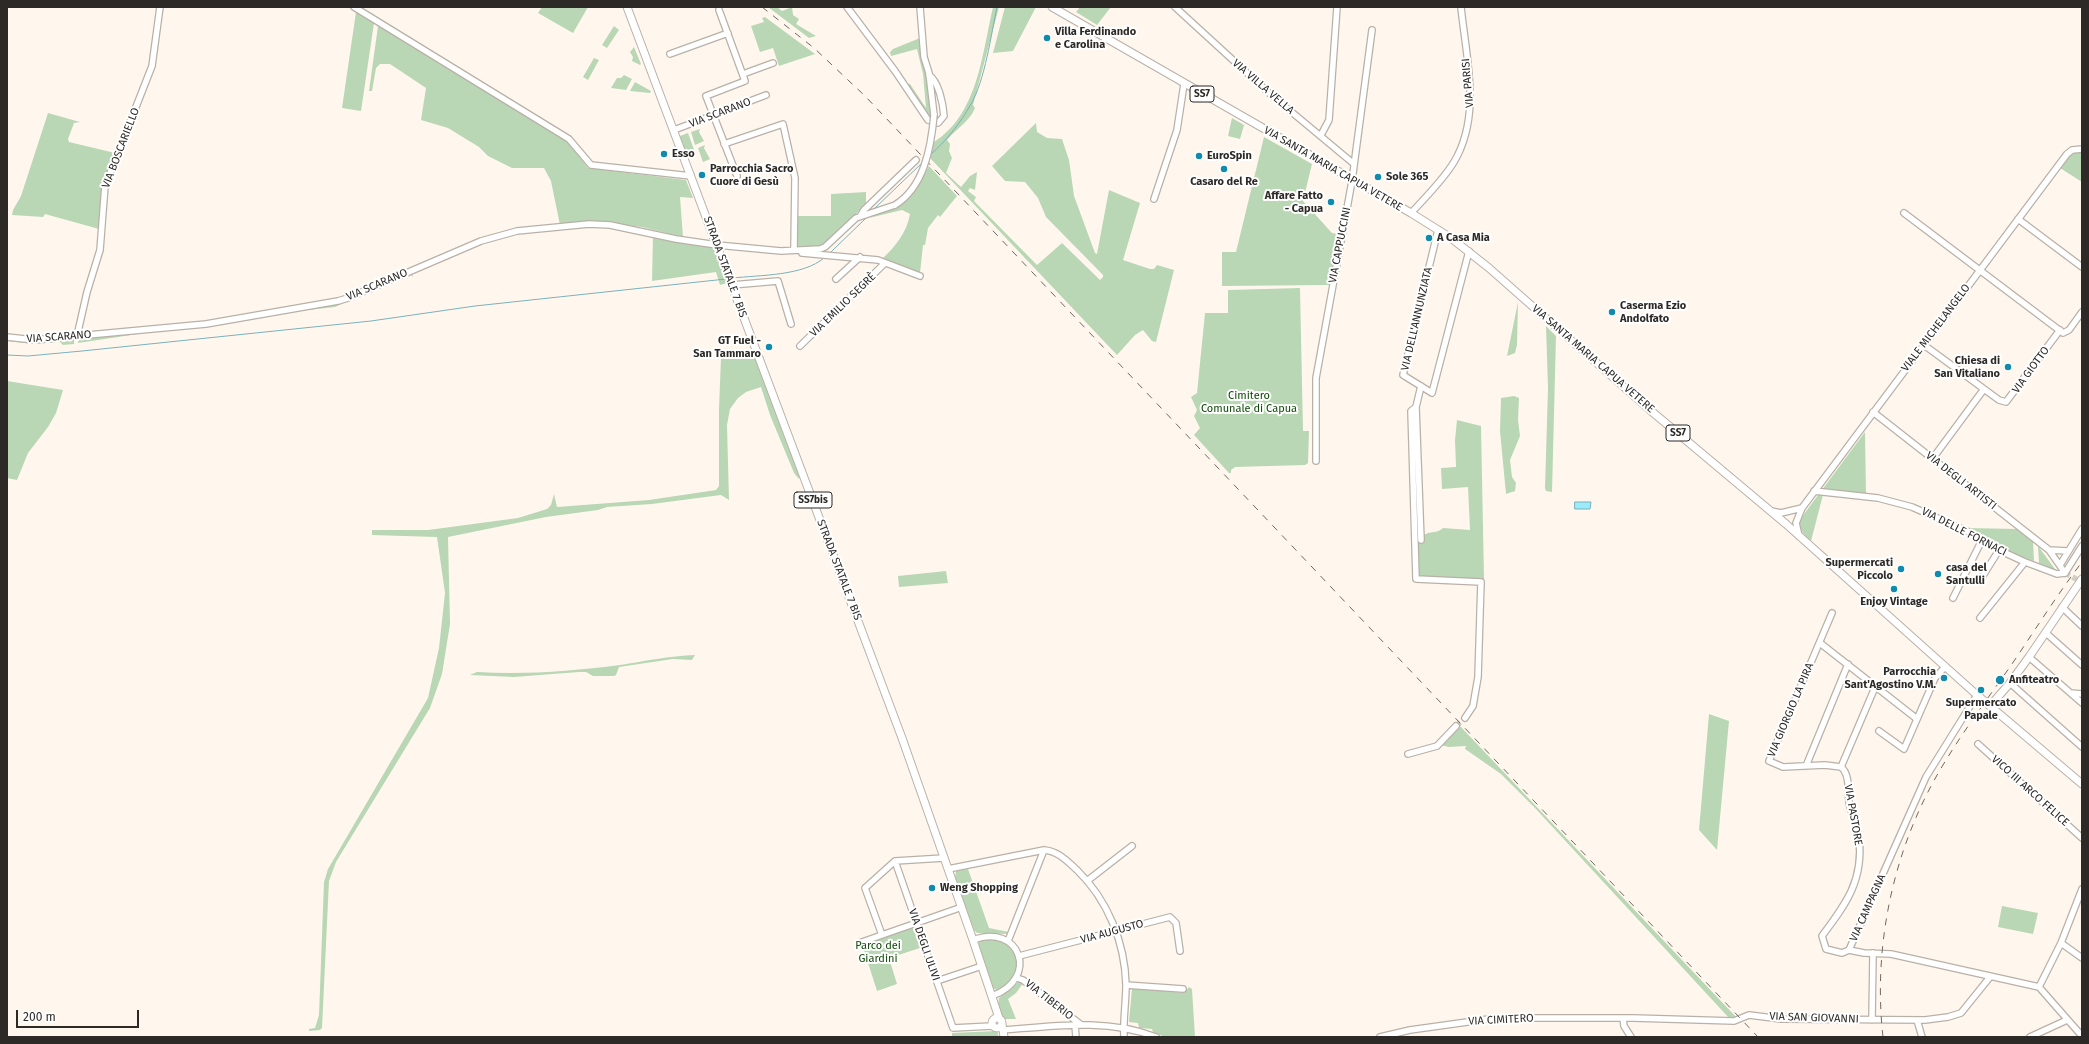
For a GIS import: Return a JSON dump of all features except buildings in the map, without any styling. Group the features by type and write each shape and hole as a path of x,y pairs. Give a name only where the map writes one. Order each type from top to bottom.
{"main road":[{"name":"STRADA STATALE 7 BIS","path":"627,7 902,738 993,998"},
{"name":"VIA SANTA MARIA CAPUA VETERE","path":"1052,7 1352,181 1411,213 1469,251 1650,410 1786,524 1945,667 2082,784"},
{"path":"1990,706 2010,683 2029,657 2081,581"},
{"name":"SS7bis","path":"993,998 998,1027"}],"street":[{"name":"VIA BOSCARIELLO","path":"78,336 89,286 100,250 105,186 152,66 160,7"},
{"path":"354,7 569,139 591,165 691,176"},
{"path":"847,7 928,120 936,124 943,119 943,113 940,96 933,79 929,75"},
{"path":"782,251 794,249 822,249 856,218 861,215 883,210 895,205 909,194 920,177 934,115 929,75 924,57 920,7"},
{"name":"VIA VILLA VELLA","path":"1175,7 1255,80 1354,164"},
{"path":"1321,136 1329,120 1337,7"},
{"name":"VIA PARISI","path":"1411,213 1453,163 1462,144 1469,122 1471,100 1461,7"},
{"path":"719,10 745,81 706,96 737,176"},
{"name":"VIA CAPPUCCINI","path":"1316,461 1316,378 1352,181 1372,30"},
{"path":"670,54 728,33"},
{"path":"742,74 773,63"},
{"path":"1154,199 1177,130 1184,84"},
{"name":"VIA SCARANO","path":"674,130 766,95"},
{"path":"724,144 783,124 795,178 794,249"},
{"name":"VIALE MICHELANGELO","path":"1797,518 1814,491 2018,219 2072,150 2082,149"},
{"path":"861,215 864,210 916,160"},
{"path":"1904,213 2060,330"},
{"path":"2018,219 2082,268"},
{"name":"VIA SCARANO","path":"7,337 34,340 206,324 348,298 481,241 517,232 589,224 610,225 676,239 717,245 782,251"},
{"name":"VIA DELL'ANNUNZIATA","path":"1438,230 1403,375 1432,393 1469,251"},
{"path":"782,251 878,260 920,276"},
{"name":"VIA EMILIO SEGRÈ","path":"836,279 860,258"},
{"name":"VIA EMILIO SEGRÈ","path":"800,346 885,263"},
{"path":"732,285 778,281 791,324"},
{"name":"VIA GIOTTO","path":"1984,388 2002,401 2008,402 2060,330 2066,333 2082,312"},
{"path":"1924,345 1984,388 1933,458"},
{"path":"1421,386 1416,407 1421,540"},
{"path":"1416,407 1411,411 1416,579 1481,582 1478,677 1473,706 1464,718"},
{"name":"VIA DEGLI ARTISTI","path":"1873,412 2049,550 2065,573"},
{"name":"VIA DELLE FORNACI","path":"1814,491 1878,498 1912,507 2025,562 2057,574 2065,573"},
{"path":"1770,511 1781,513 1802,508"},
{"path":"1786,524 1788,516 1795,510"},
{"path":"1786,524 1797,518"},
{"path":"1797,518 1796,523 1799,536"},
{"path":"2060,565 2082,529"},
{"path":"1953,598 1982,540"},
{"path":"2065,573 2082,546"},
{"path":"1979,582 1999,550"},
{"path":"2049,550 2068,551"},
{"path":"1980,618 2025,562"},
{"path":"2062,607 2082,626"},
{"name":"VIA GIORGIO LA PIRA","path":"1832,613 1769,761 1783,767 1825,765 1841,767"},
{"path":"2046,633 2082,665"},
{"path":"1820,643 1917,719"},
{"path":"2029,657 2082,703"},
{"path":"1806,766 1848,664"},
{"path":"1879,731 1904,749 1935,678 1945,667"},
{"path":"2010,683 2082,747"},
{"path":"1841,767 1876,686"},
{"path":"2071,693 2082,694"},
{"name":"VIA CAMPAGNA","path":"1977,695 1926,777 1849,950 1891,954 2039,987"},
{"path":"1408,754 1437,746 1456,726"},
{"name":"VICO III ARCO FELICE","path":"1978,744 2082,838"},
{"name":"VIA PASTORE","path":"1841,767 1847,777 1850,804 1859,837 1860,862 1854,888 1849,898 1822,936 1826,949 1842,953 1849,950"},
{"path":"1087,881 1132,846"},
{"path":"1008,941 1044,850"},
{"path":"948,869 1044,850 1055,852 1060,855 1087,881 1108,911 1116,930 1123,956 1126,985 1124,1037"},
{"path":"882,935 865,888 895,861 944,858"},
{"name":"VIA DEGLI ULIVI","path":"895,861 953,1028 984,1026 998,1027"},
{"path":"2082,890 2062,943 2039,987 2082,1036"},
{"path":"862,942 962,907"},
{"name":"VIA AUGUSTO","path":"1019,956 1170,916 1176,923 1180,951"},
{"path":"973,940 988,936 1008,941 1019,956 1017,978 1008,989 993,998"},
{"path":"2062,943 2082,958"},
{"path":"1872,1020 1873,953"},
{"path":"937,981 982,966"},
{"name":"VIA SAN GIOVANNI","path":"1623,1018 1734,1021 1752,1015 1781,1019 1872,1020 1917,1020 1948,1017 1961,1013 1990,977"},
{"name":"VIA TIBERIO","path":"1017,978 1023,980 1077,1025"},
{"path":"1126,985 1183,989"},
{"name":"VIA CIMITERO","path":"1380,1037 1410,1030 1496,1018 1623,1018"},
{"path":"1623,1018 1624,1026 1631,1037"},
{"path":"1917,1020 1922,1037"},
{"path":"2030,1037 2067,1020"},
{"path":"1076,1037 1077,1025"},
{"path":"998,1027 1077,1025 1124,1029 1156,1037"}],"green space":[{"path":"542,7 588,7 573,33 538,13"},
{"path":"768,7 777,7 782,11 792,7 793,15 799,19 796,24 816,36 809,38"},
{"path":"993,7 999,7 973,105 975,108 973,113 966,121 947,140 950,144 949,151 952,158 946,173 961,187 970,176 977,172 975,190 970,188 968,191 976,197 974,201 1037,265 1062,243 1100,280 1103,275 1046,217 1038,198 1025,182 1005,181 992,166 1036,123 1037,132 1047,138 1062,139 1069,160 1074,196 1095,253 1097,254 1109,190 1140,203 1123,260 1150,269 1154,269 1157,265 1174,270 1156,342 1152,341 1143,330 1135,335 1117,355 930,158 934,142 949,130 960,116 969,99 976,82 981,63"},
{"path":"1005,7 1036,7 1013,51 993,53"},
{"path":"1080,7 1111,7 1097,25 1076,12"},
{"path":"356,12 374,23 361,111 342,108"},
{"path":"765,17 815,54 779,66 773,48 760,52 751,26 764,22 762,18"},
{"path":"378,26 563,139 570,144 588,168 686,180 693,198 680,197 683,237 642,227 606,223 560,225 551,181 544,168 512,168 488,156 479,147 448,128 421,120 426,88 390,64 380,64 376,68 372,91 369,91"},
{"path":"614,26 619,30 607,48 602,45"},
{"path":"920,38 932,105 931,119 906,85 910,84 926,108 923,74 917,49 891,56 890,52 893,49"},
{"path":"634,47 641,64 640,65 632,61 633,57 630,52"},
{"path":"594,58 599,60 588,80 583,77"},
{"path":"624,75 632,79 626,90 611,88 617,78 621,78"},
{"path":"635,82 651,91 650,93 630,91"},
{"path":"48,113 80,122 74,123 68,139 69,142 115,153 102,188 99,229 45,214 43,217 12,215 13,210 21,196"},
{"path":"1232,118 1244,125 1240,139 1228,136"},
{"path":"700,129 699,132 704,141 695,145 691,132"},
{"path":"688,133 696,155 688,158 680,136"},
{"path":"1264,137 1312,164 1303,201 1332,233 1339,234 1330,285 1222,286 1222,252 1236,252"},
{"path":"705,145 704,148 710,159 703,162 698,148"},
{"path":"2075,153 2082,153 2082,182 2060,168 2068,156"},
{"path":"929,166 957,196 940,217 938,215 928,228 925,245 923,245 920,273 882,259 900,239 910,214 902,210 869,218 893,208 905,201 916,188"},
{"path":"866,192 866,204 824,246 797,247 798,216 831,216 831,194"},
{"path":"653,234 677,243 682,242 714,247 727,283 720,285 716,272 652,281"},
{"path":"412,272 413,277 410,274 335,307 290,312 211,326 151,332 78,343 79,338 132,333 340,302"},
{"name":"Cimitero Comunale di Capua","path":"1300,288 1303,431 1309,431 1308,463 1305,465 1235,467 1231,470 1231,473 1229,473 1194,435 1200,428 1194,416 1197,410 1191,397 1197,393 1205,313 1228,313 1228,290"},
{"path":"1518,302 1517,345 1515,353 1507,356"},
{"path":"1546,326 1556,336 1552,492 1546,491 1545,488 1548,388"},
{"path":"74,338 74,344 63,345 60,342 33,344 7,341 7,339"},
{"path":"753,352 800,475 799,479 794,473 770,415 761,387 746,392 738,398 730,409 727,425 729,500 721,495 652,504 607,507 598,510 546,517 448,537 450,624 442,674 430,708 336,862 329,881 322,1028 320,1030 309,1031 309,1029 315,1028 319,1015 324,882 328,869 428,698 439,648 445,593 437,537 372,535 372,530 428,530 518,518 547,509 551,505 554,494 557,507 649,500 716,490 719,486 721,357"},
{"path":"7,381 63,390 56,413 48,427 28,453 17,480 7,478"},
{"path":"1514,396 1519,398 1518,420 1520,436 1510,460 1512,477 1516,483 1515,491 1506,494 1500,431 1501,398"},
{"path":"1457,420 1481,426 1484,579 1419,576 1417,574 1417,542 1421,537 1443,528 1470,530 1468,487 1442,489 1441,468 1456,467 1455,440"},
{"path":"1865,432 1866,495 1824,491 1811,541 1804,534 1801,528 1801,518"},
{"path":"1964,528 2019,529 2033,541 2034,561 2018,557"},
{"path":"2038,546 2055,569 2056,571 2039,563"},
{"path":"946,571 948,583 899,587 898,576"},
{"path":"695,655 692,660 673,659 619,667 616,675 614,676 593,676 586,672 514,677 470,675 477,672 531,673 566,671"},
{"path":"1709,714 1729,721 1717,850 1699,830"},
{"path":"1460,726 1737,1018 1729,1018 1535,808 1501,774 1465,749 1466,746 1449,747 1440,745"},
{"path":"968,869 989,928 1009,932 1008,934 977,933 974,930 955,877 956,871"},
{"path":"2002,906 2038,913 2033,934 1998,927"},
{"name":"Parco dei Giardini","path":"913,927 920,948 889,958 897,984 877,991 862,944"},
{"path":"984,939 992,939 1005,943 1013,951 1015,957 1016,969 1013,980 998,991 993,988 978,946 979,941"},
{"path":"1020,981 1024,982 1016,993 1008,999 1016,1019 1003,1019 998,1004 999,998"},
{"path":"1189,987 1192,989 1195,1037 1165,1037 1153,1032 1152,1029 1139,1028 1138,1023 1129,1022 1132,988 1184,993"},
{"path":"997,1031 999,1037 952,1037 952,1033"}],"water":[{"path":"1575,502 1591,502 1590,509 1575,509"}],"waterway":[{"path":"929,156 947,138 957,125 967,111 976,94 984,70 997,7"},
{"path":"874,209 922,163"},
{"path":"831,252 866,218"},
{"path":"733,278 781,274 805,268 824,258"},
{"path":"7,355 28,356 82,351 371,321 475,306 726,279"}],"tunnel":[{"path":"2065,573 2080,581"},
{"path":"1456,726 1465,718"}],"railway":[{"path":"762,7 814,48 865,96 1758,1037"},
{"path":"1883,1037 1881,970 1884,937 1889,903 1897,870 1908,838 1921,807 1945,762 2082,562"}],"place":[{"name":"Villa Ferdinando e Carolina","path":"1047,38"},
{"name":"Esso","path":"664,154"},
{"name":"EuroSpin","path":"1199,156"},
{"name":"Casaro del Re","path":"1224,169"},
{"name":"Parrocchia Sacro Cuore di Gesù","path":"702,175"},
{"name":"Sole 365","path":"1378,177"},
{"name":"Affare Fatto - Capua","path":"1331,202"},
{"name":"A Casa Mia","path":"1429,238"},
{"name":"Caserma Ezio Andolfato","path":"1612,312"},
{"name":"GT Fuel - San Tammaro","path":"769,347"},
{"name":"Chiesa di San Vitaliano","path":"2008,367"},
{"name":"Supermercati Piccolo","path":"1901,569"},
{"name":"casa del Santulli","path":"1938,574"},
{"name":"Enjoy Vintage","path":"1894,589"},
{"name":"Parrocchia Sant'Agostino V.M.","path":"1944,678"},
{"name":"Anfiteatro","path":"2000,680"},
{"name":"Supermercato Papale","path":"1981,690"},
{"name":"Weng Shopping","path":"932,888"}]}
